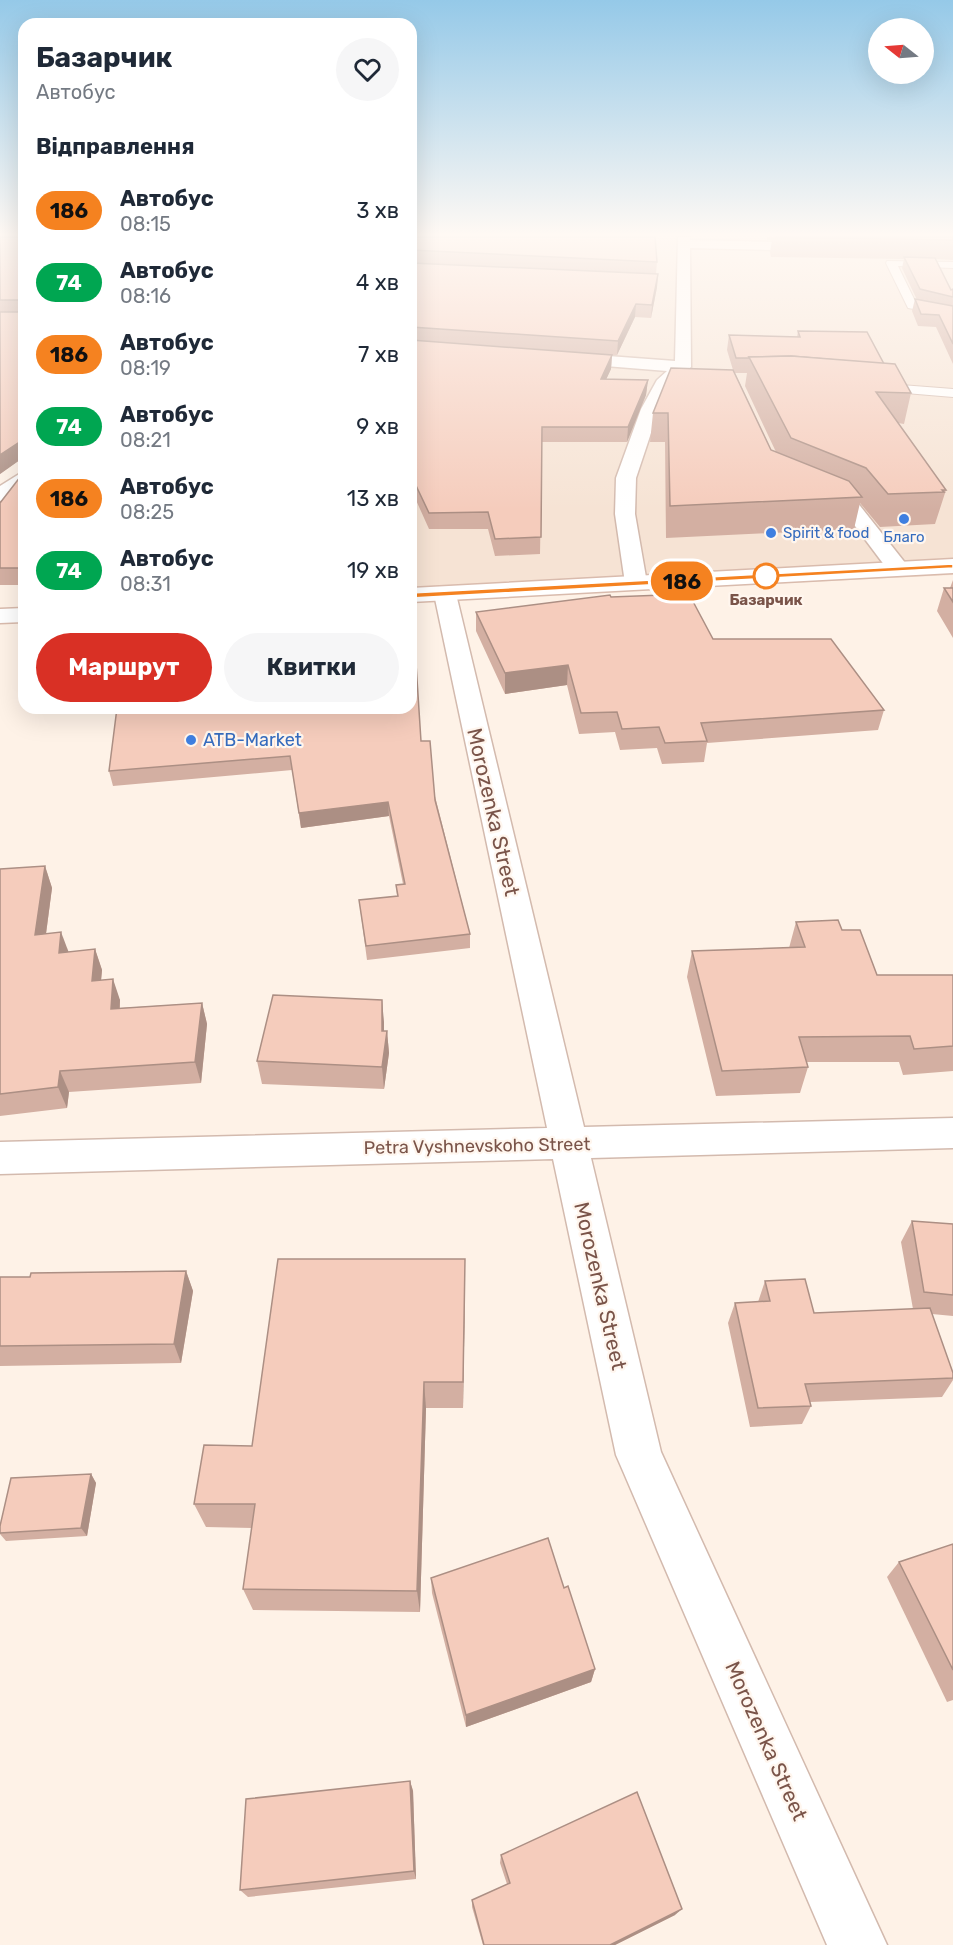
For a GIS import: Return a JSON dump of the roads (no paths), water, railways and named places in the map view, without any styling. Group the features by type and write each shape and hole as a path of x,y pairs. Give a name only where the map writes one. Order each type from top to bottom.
{"street":[{"path":"681,328 685,374"},
{"path":"553,357 685,374"},
{"path":"636,584 625,514 626,478 637,441 665,381 685,374"},
{"path":"0,495 18,482"},
{"path":"798,486 850,506 899,569"},
{"path":"428,595 953,566"},
{"name":"Morozenka Street","path":"428,595 567,1144 639,1455 857,1945"},
{"path":"0,616 18,615"},
{"name":"Petra Vyshnevskoho Street","path":"0,1158 953,1133"}],"lane":[{"path":"864,386 953,393"}],"place":[{"name":"Благо","path":"904,519"},
{"name":"Spirit & food","path":"771,533"},
{"name":"Базарчик","path":"766,576"},
{"name":"ATB-Market","path":"191,740"}]}
